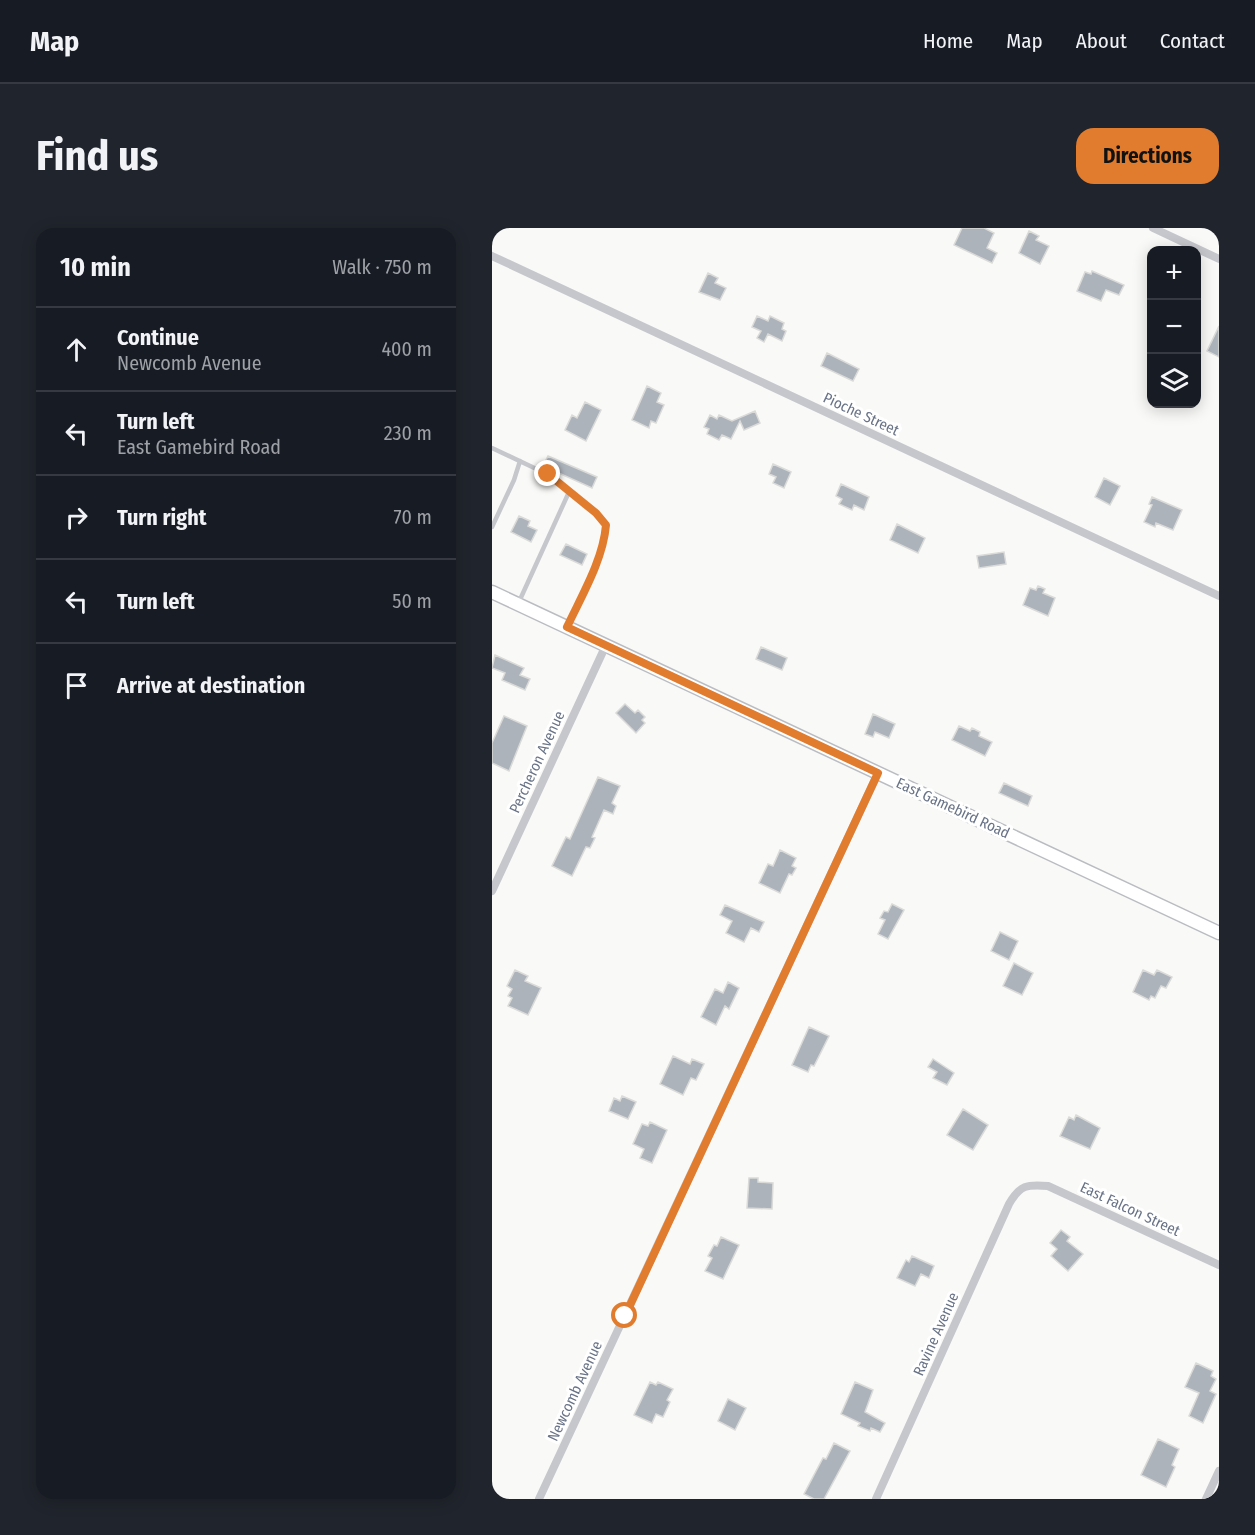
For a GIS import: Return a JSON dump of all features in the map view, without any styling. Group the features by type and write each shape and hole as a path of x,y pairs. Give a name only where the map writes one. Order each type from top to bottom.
{"main road":[{"name":"East Gamebird Road","path":"492,592 1219,933"}],"street":[{"path":"1153,228 1219,259"},
{"name":"Pioche Street","path":"492,256 1219,596"},
{"name":"Percheron Avenue","path":"492,891 606,645"},
{"name":"Newcomb Avenue","path":"539,1499 878,773"},
{"name":"East Falcon Street","path":"1028,1185 1048,1186 1219,1265"},
{"name":"Ravine Avenue","path":"876,1499 1009,1204 1016,1191 1028,1185"},
{"path":"1206,1499 1219,1471"}],"lane":[{"path":"492,448 548,474 596,513 606,525 605,538 598,558 567,627"},
{"path":"492,527 514,480 520,461"},
{"path":"518,604 569,492"}],"building":[{"path":"962,228 984,228 994,233 987,248 997,253 992,263 954,245"},
{"path":"1029,231 1039,236 1036,240 1049,246 1040,264 1019,253"},
{"path":"1092,271 1124,285 1119,295 1106,290 1101,301 1077,291 1085,272 1091,274"},
{"path":"708,273 718,278 715,283 726,288 720,300 699,292"},
{"path":"757,316 768,321 770,316 784,323 782,329 786,331 782,341 768,334 764,342 757,338 761,331 752,327"},
{"path":"1219,326 1219,357 1207,351"},
{"path":"827,353 859,369 853,381 821,366"},
{"path":"647,386 661,393 657,402 664,405 656,423 651,421 649,428 632,420"},
{"path":"585,402 601,410 586,441 565,430 572,415 577,418"},
{"path":"755,411 760,423 744,430 740,421 731,439 722,435 719,440 707,434 709,429 704,427 710,415 717,419 719,415 732,421"},
{"path":"548,456 597,477 592,488 543,466"},
{"path":"773,464 791,472 784,488 773,483 776,477 769,474"},
{"path":"1104,478 1120,486 1110,505 1095,497"},
{"path":"841,484 869,497 864,510 854,505 852,510 839,504 842,499 836,496"},
{"path":"1152,497 1182,510 1173,530 1156,523 1155,527 1144,522 1152,505 1149,504"},
{"path":"519,516 530,521 528,526 537,530 531,542 511,532"},
{"path":"897,524 925,538 918,553 890,540"},
{"path":"566,544 587,554 582,565 560,555"},
{"path":"1004,552 1006,564 979,568 977,556"},
{"path":"1038,586 1045,589 1043,593 1055,598 1048,616 1023,605 1030,588 1036,590"},
{"path":"761,647 787,658 782,670 756,659"},
{"path":"495,655 524,668 520,675 530,679 525,690 502,680 505,673 492,668"},
{"path":"625,704 635,713 638,710 645,717 642,720 645,723 636,733 616,713"},
{"path":"873,714 895,724 889,738 875,732 873,737 865,734"},
{"path":"504,716 527,726 509,771 492,763 492,743"},
{"path":"959,726 970,731 972,728 980,732 979,736 992,742 985,756 952,740"},
{"path":"598,777 620,786 612,803 616,806 613,814 604,810 592,837 595,838 590,848 586,847 572,876 552,866 566,837 570,839"},
{"path":"1004,783 1032,796 1028,806 999,793"},
{"path":"780,850 796,858 792,866 796,868 792,875 789,874 780,893 759,883 768,864 773,866"},
{"path":"892,904 904,910 888,939 878,934 885,920 880,918 884,911 888,912"},
{"path":"725,905 764,922 759,932 751,928 744,942 726,933 732,921 720,915"},
{"path":"1000,932 1018,941 1009,960 991,951"},
{"path":"1014,963 1033,973 1022,995 1003,986"},
{"path":"515,970 528,976 525,981 541,988 528,1015 508,1006 512,998 508,996 512,989 507,986"},
{"path":"1143,970 1154,975 1157,970 1172,977 1166,988 1161,986 1155,998 1151,996 1149,1000 1133,992"},
{"path":"728,982 739,988 729,1009 725,1006 716,1025 701,1017 715,989 723,993"},
{"path":"809,1027 829,1036 814,1066 811,1065 808,1072 792,1065"},
{"path":"673,1056 690,1064 692,1059 704,1064 696,1080 691,1078 683,1095 660,1084"},
{"path":"933,1059 954,1073 947,1085 933,1078 937,1072 928,1067"},
{"path":"622,1096 636,1102 628,1119 609,1111 614,1098 620,1101"},
{"path":"963,1109 988,1125 973,1150 947,1135"},
{"path":"1076,1115 1100,1128 1090,1149 1060,1136 1069,1117 1074,1120"},
{"path":"650,1122 667,1130 652,1163 640,1158 644,1149 633,1144 642,1124 648,1126"},
{"path":"749,1178 758,1178 758,1182 773,1183 772,1209 747,1208"},
{"path":"1061,1230 1070,1237 1067,1241 1083,1254 1068,1271 1051,1256 1057,1249 1050,1243"},
{"path":"721,1237 739,1245 723,1279 705,1271 712,1258 708,1256"},
{"path":"912,1256 934,1266 929,1278 921,1274 915,1286 897,1278 906,1260 909,1262"},
{"path":"1196,1363 1213,1371 1211,1376 1216,1379 1210,1391 1216,1394 1203,1423 1189,1416 1199,1393 1185,1387"},
{"path":"650,1382 656,1385 658,1382 673,1389 667,1400 670,1402 663,1417 656,1414 652,1423 634,1415"},
{"path":"855,1382 873,1390 865,1412 885,1423 880,1432 858,1426 860,1423 841,1414"},
{"path":"728,1399 746,1408 735,1430 718,1421"},
{"path":"1158,1439 1179,1449 1172,1465 1175,1467 1166,1487 1141,1475"},
{"path":"834,1443 850,1451 824,1499 814,1499 804,1494 823,1458 826,1459"}],"route":[{"path":"548,474 596,513 606,525 605,538 598,558 567,627 878,773 625,1316"}]}
